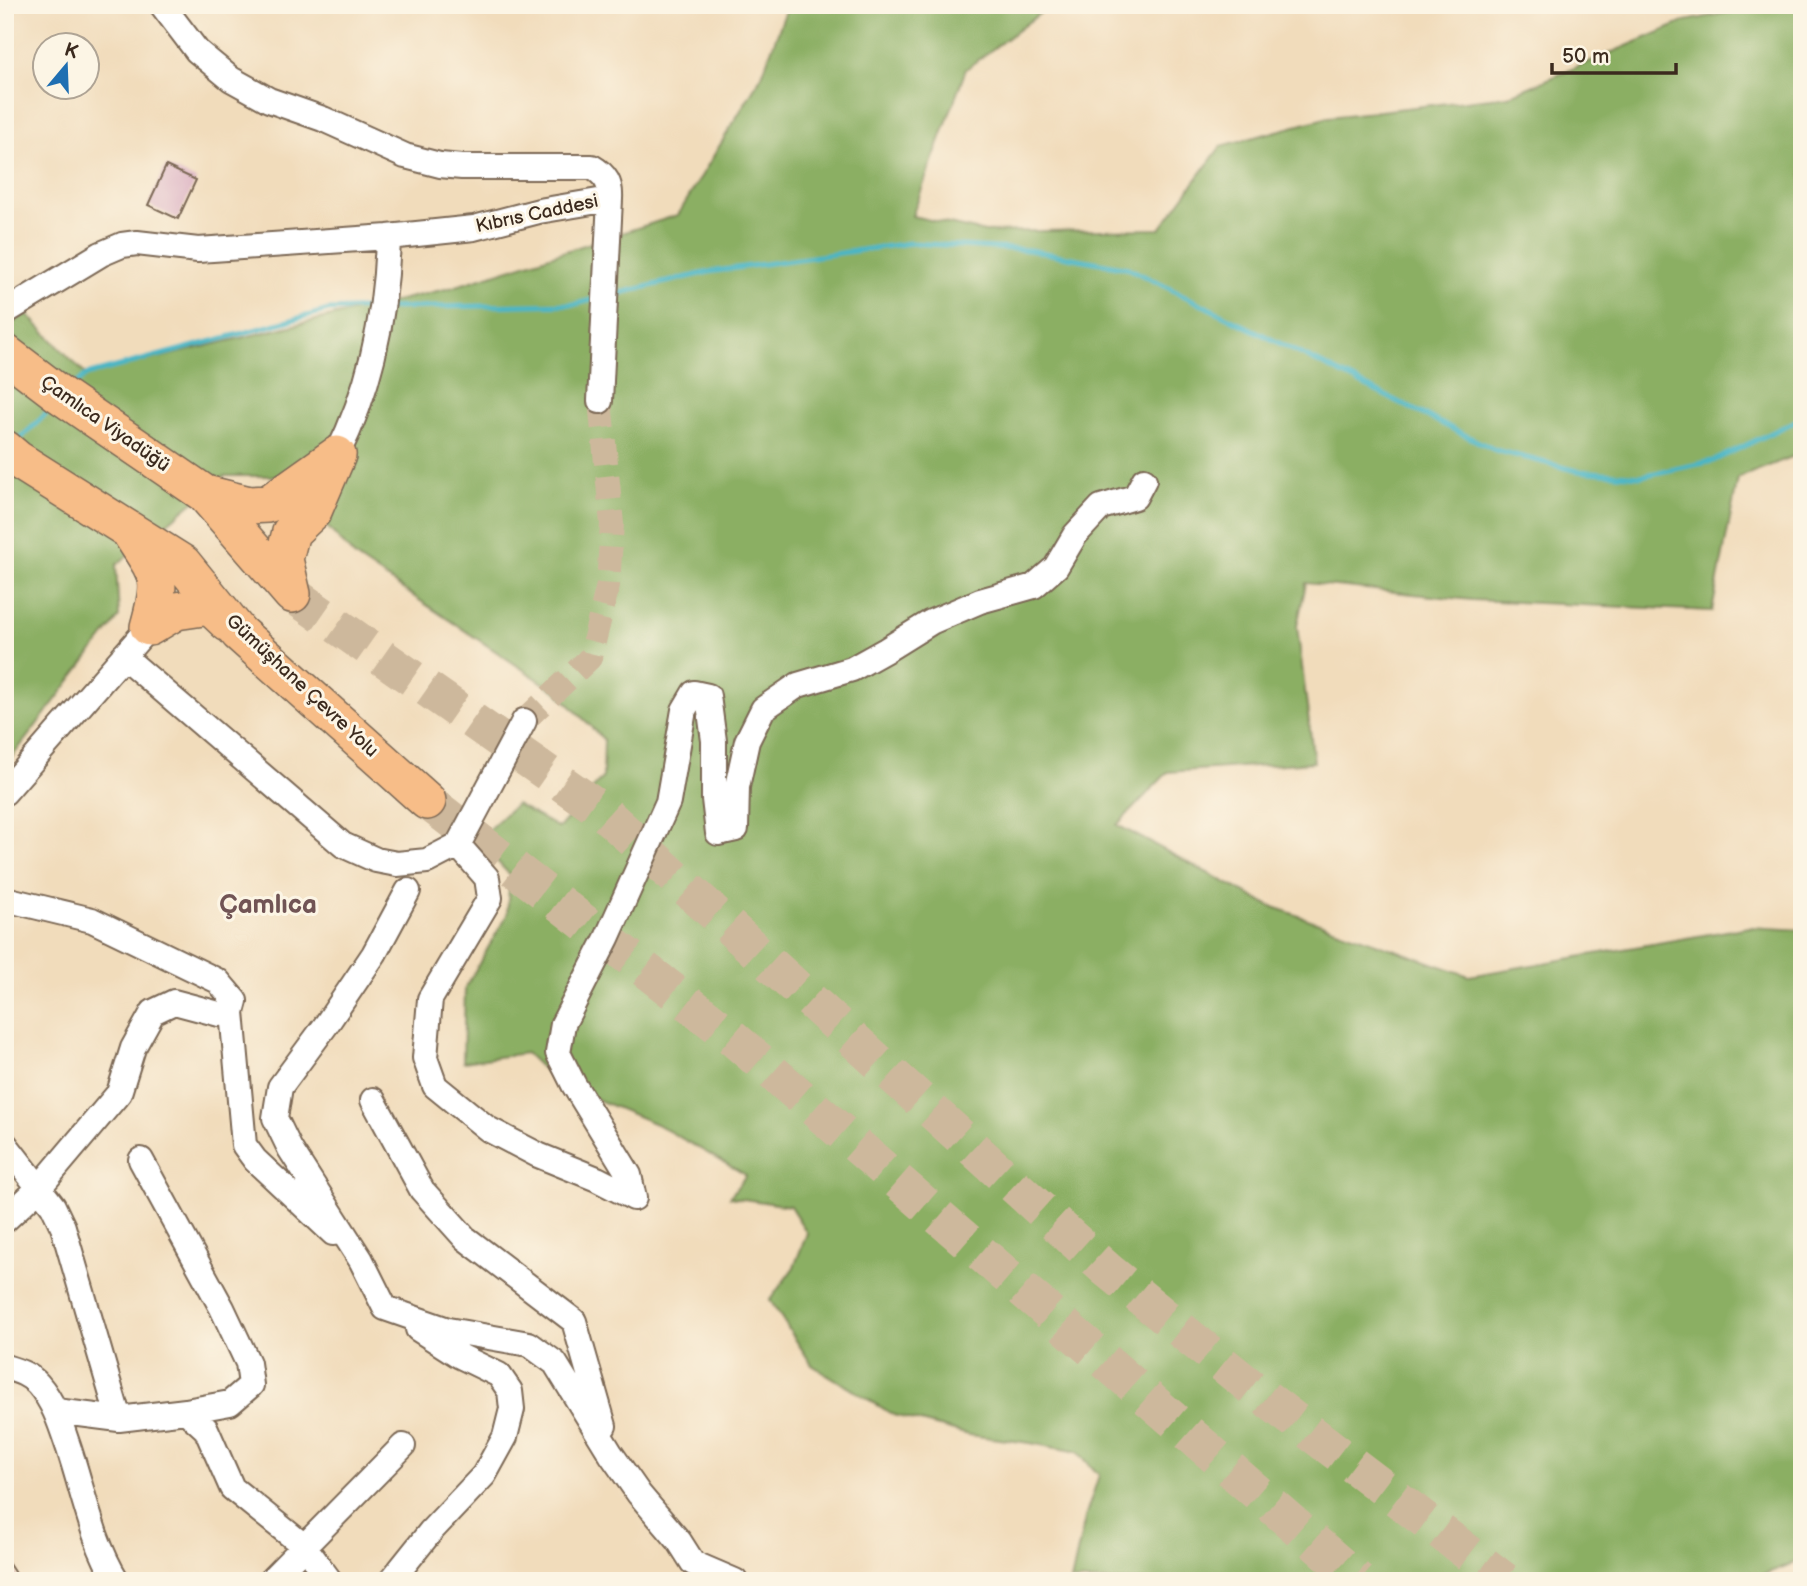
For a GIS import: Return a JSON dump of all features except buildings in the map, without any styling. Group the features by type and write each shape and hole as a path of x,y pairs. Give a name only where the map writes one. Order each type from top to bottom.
{"highway":[{"name":"Çamlıca Viyadüğü","path":"5,353 205,494"},
{"path":"5,449 18,460 128,528 156,572 156,601 149,626"},
{"path":"205,494 249,505 268,505 337,455"},
{"path":"205,494 292,594 284,559 291,532 313,511 337,455"},
{"name":"Gümüşhane Çevre Yolu","path":"128,528 183,564 239,632 427,801"},
{"path":"149,626 176,611 210,606 239,632"}],"street":[{"name":"Kıbrıs Caddesi","path":"5,312 101,254 122,245 137,243 198,250 388,237 474,228 539,211 610,206 611,190 606,177 592,167 440,165 405,156 323,119 269,100 249,90 197,51 162,5"},
{"path":"600,401 610,206"},
{"path":"337,455 366,385 381,317 388,237"},
{"path":"458,845 487,878 490,898 430,999 425,1058 435,1086 488,1129 538,1155 597,1179 634,1198 629,1175 574,1085 558,1053 563,1024 607,938 668,802 684,710 694,694 708,696 714,741 714,799 718,833 736,829 737,787 747,741 763,709 798,685 852,668 931,622 980,600 1034,586 1056,567 1075,535 1101,507 1135,496 1144,480"},
{"path":"5,792 149,626"},
{"path":"123,656 343,845 376,860 397,864 427,862 458,845 524,721"},
{"path":"391,1581 431,1531 484,1475 505,1437 512,1409 510,1391 499,1375 460,1356 385,1308 361,1260 290,1149 275,1118 280,1087 367,964 408,891"},
{"path":"5,899 92,919 218,981 235,1001 232,1012 244,1145 255,1160 361,1260"},
{"path":"5,1220 38,1189 119,1093 133,1048 153,1012 174,1002 219,1014 232,1012"},
{"path":"373,1100 422,1190 465,1238 574,1321 611,1454"},
{"path":"5,1144 52,1206 62,1227 120,1419"},
{"path":"56,1411 120,1419 186,1411 230,1403 251,1385 248,1363 222,1308 141,1160"},
{"path":"385,1308 448,1330 529,1343 555,1363 611,1454 693,1563 735,1581"},
{"path":"5,1367 31,1378 56,1411 90,1521 117,1581"},
{"path":"186,1411 206,1429 232,1488 304,1546 330,1581"},
{"path":"270,1581 403,1446"}],"green space":[{"path":"788,5 1051,5 966,69 912,216 985,232 1160,229 1221,146 1329,117 1508,96 1686,21 1741,10 1742,5 1802,5 1802,453 1738,478 1712,611 1472,600 1306,583 1297,626 1314,762 1168,772 1117,825 1268,905 1469,976 1749,927 1802,930 1802,1560 1746,1581 1071,1581 1085,1518 1099,1475 1078,1452 969,1435 894,1415 812,1365 770,1300 794,1267 807,1233 790,1206 730,1197 746,1175 656,1124 557,1083 526,1053 463,1062 465,988 507,915 510,875 477,840 516,804 559,828 603,777 604,740 558,693 355,557 322,521 304,476 225,476 116,565 119,617 12,757 5,752 5,327 27,314 86,375 450,288 678,215 762,75"}],"waterway":[{"path":"612,295 709,272 910,243 1029,250 1128,268 1495,450 1578,471 1641,476 1713,461 1802,418"},
{"path":"389,308 576,304 599,298"},
{"path":"73,387 86,375 329,310 376,308"},
{"path":"16,443 54,406"}],"tunnel":[{"path":"524,721 590,658 608,585 612,524 600,401"},
{"path":"292,594 603,812 1106,1269 1251,1387 1505,1581"},
{"path":"427,801 727,1033 1359,1581"}],"district":[{"name":"Çamlıca","path":"268,905"}]}
